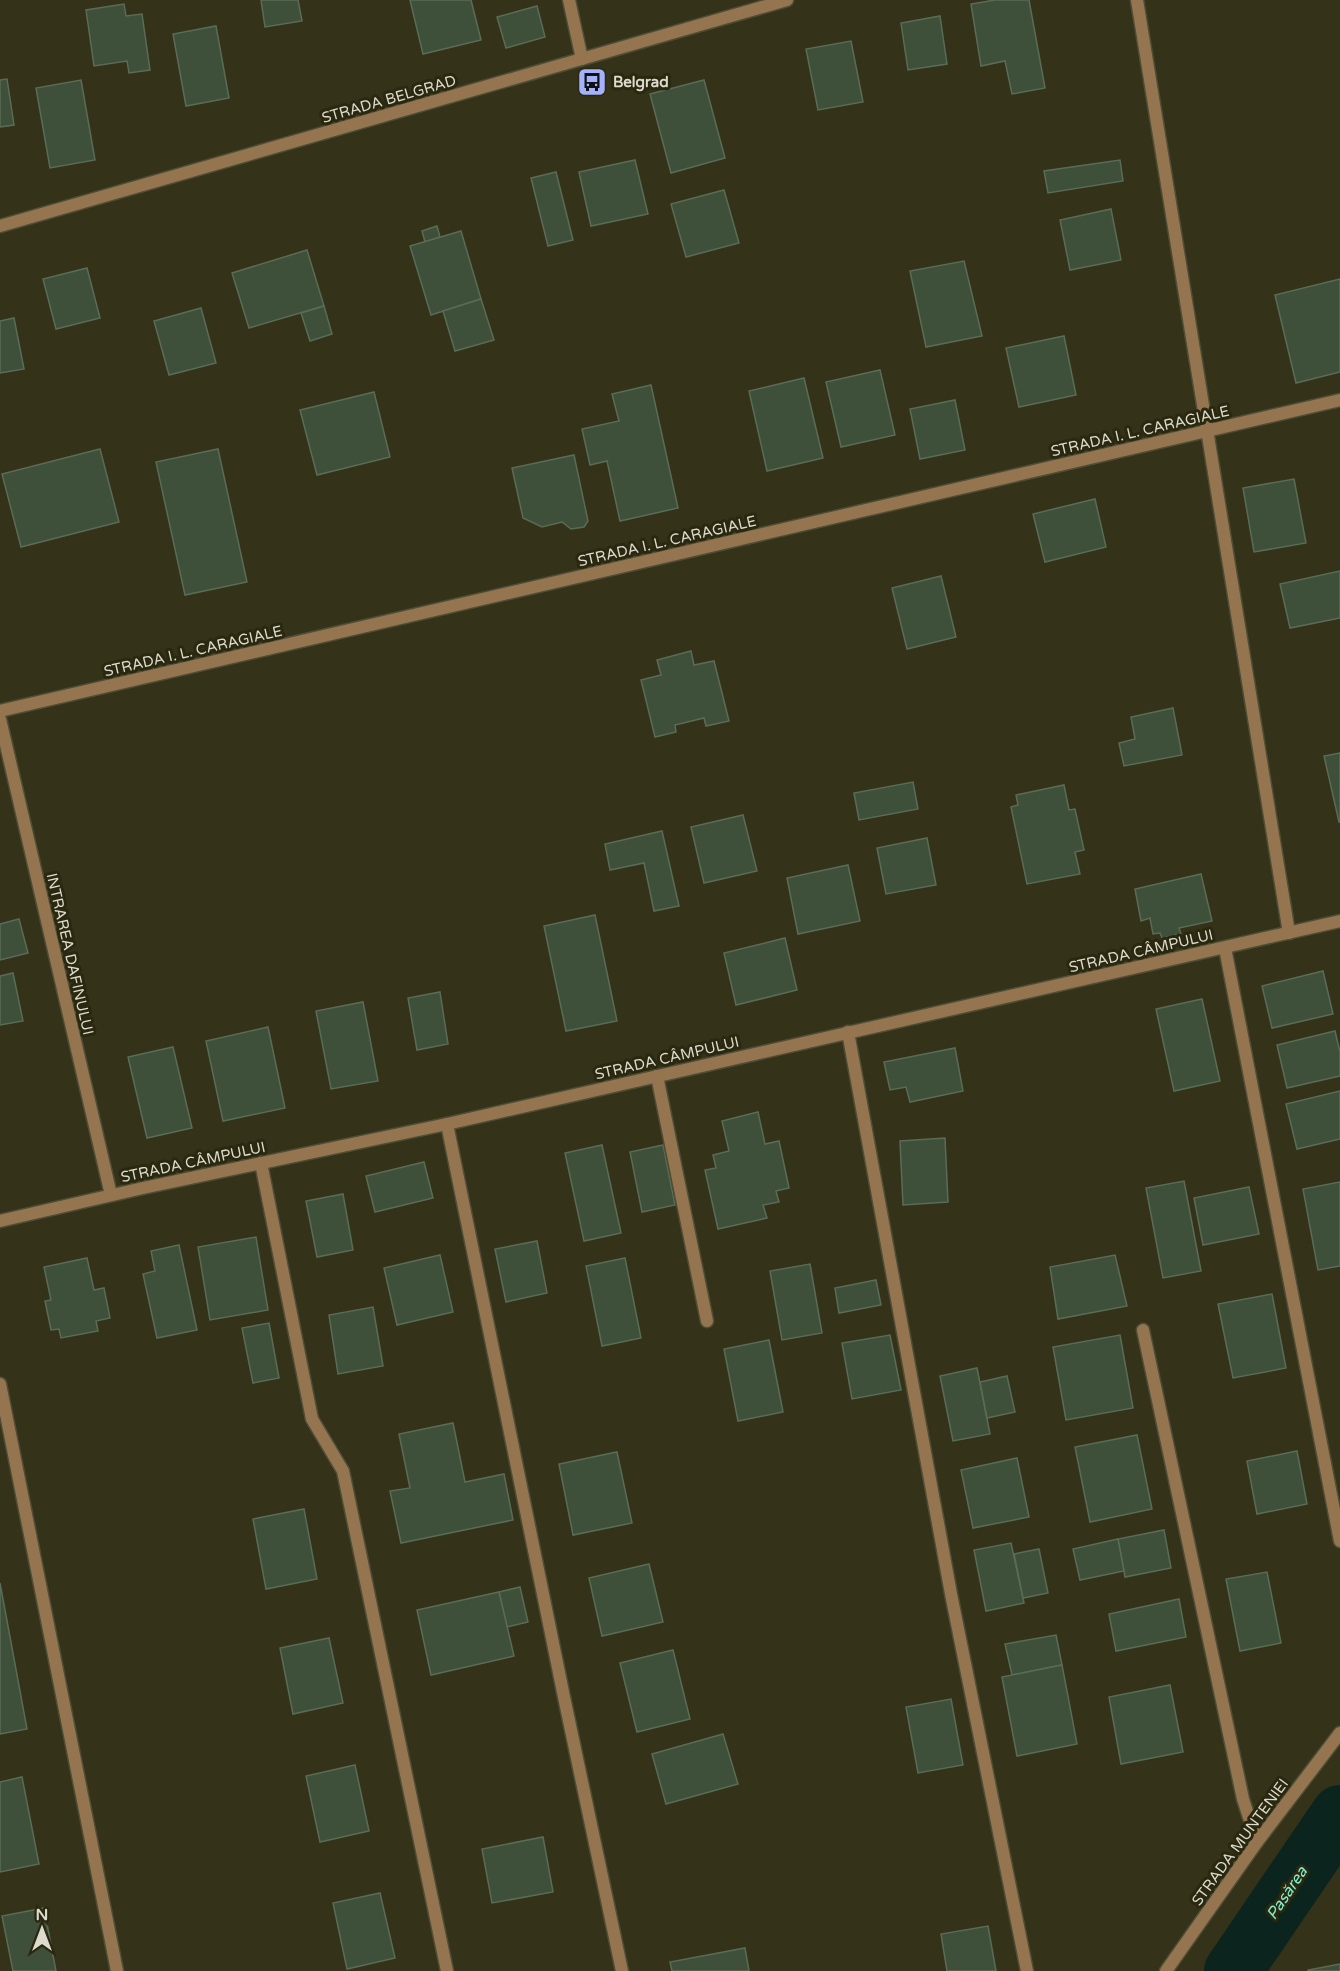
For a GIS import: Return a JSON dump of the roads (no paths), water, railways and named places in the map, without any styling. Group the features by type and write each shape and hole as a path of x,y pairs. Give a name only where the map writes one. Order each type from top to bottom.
{"street":[{"path":"569,0 582,59"},
{"name":"STRADA BELGRAD","path":"0,226 787,0"},
{"path":"1137,0 1289,933"},
{"name":"STRADA I. L. CARAGIALE","path":"0,711 1340,400"},
{"name":"INTRAREA DAFINULUI","path":"0,719 111,1195"},
{"name":"STRADA CÂMPULUI","path":"0,1221 111,1195 447,1124 1340,921"},
{"path":"1225,948 1340,1541"},
{"path":"848,1032 951,1594 1027,1971"},
{"path":"657,1076 707,1321"},
{"path":"447,1124 622,1971"},
{"path":"261,1163 312,1419 343,1471 447,1971"},
{"path":"1143,1330 1243,1799 1257,1842"},
{"path":"0,1384 117,1971"},
{"name":"STRADA MUNTENIEI","path":"1166,1971 1257,1842 1340,1733"}],"waterway":[{"name":"Pasărea","path":"1233,1971 1340,1814"}],"place":[{"name":"Belgrad","path":"592,82"}]}
